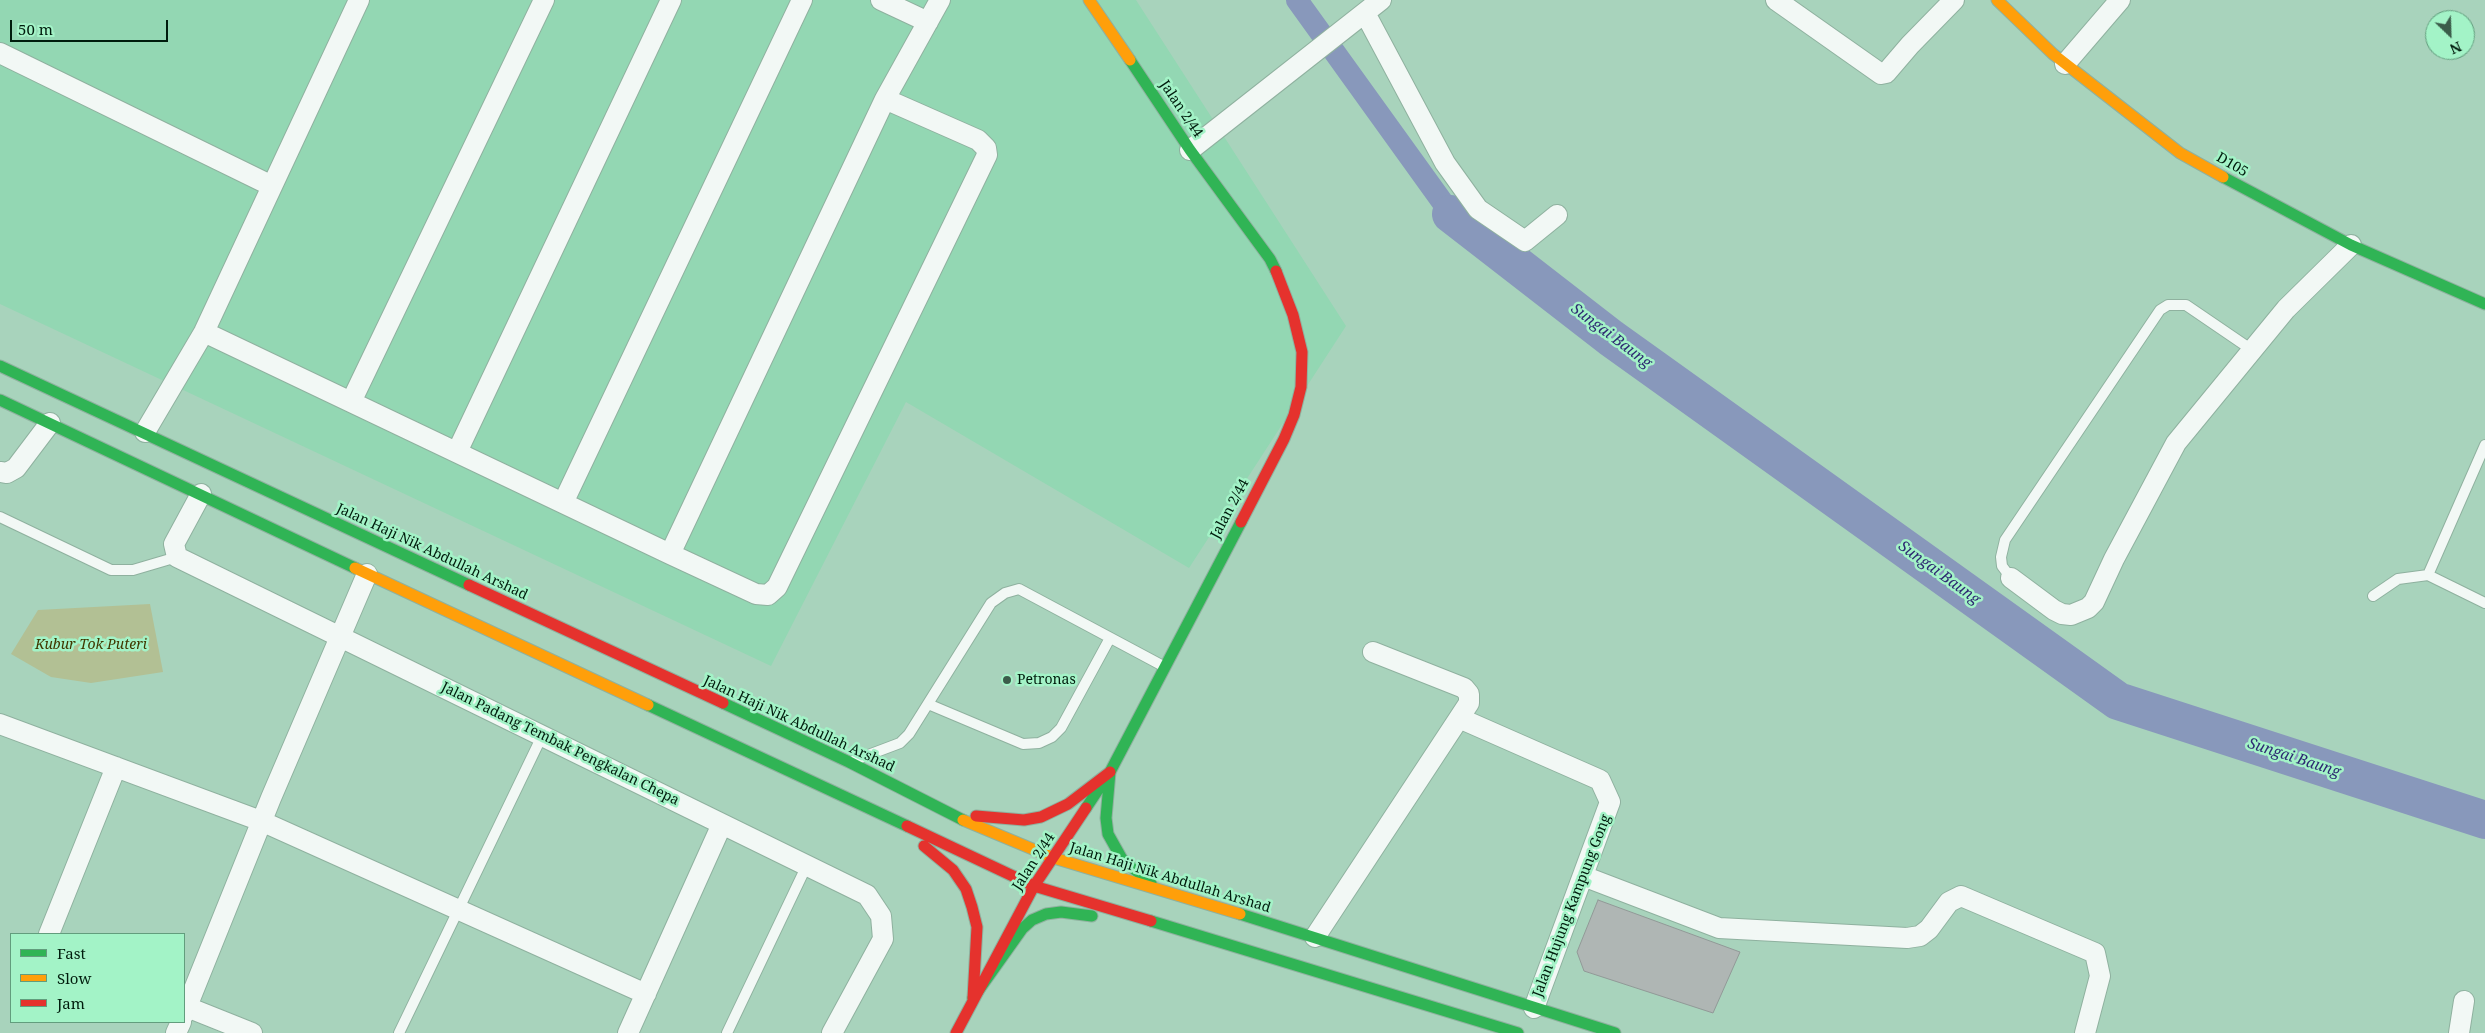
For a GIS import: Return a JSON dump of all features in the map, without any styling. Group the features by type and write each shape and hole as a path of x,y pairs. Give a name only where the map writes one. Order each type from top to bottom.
{"main road":[{"name":"Jalan 2/44","path":"956,1033 1034,886 1110,772 1284,439 1294,415 1301,387 1302,352 1284,288 1270,259 1190,150 1089,0"},
{"name":"D105","path":"1997,0 2065,64 2180,153 2265,202 2350,245 2485,304"},
{"name":"Jalan Haji Nik Abdullah Arshad","path":"0,366 146,432 385,547 849,762 947,813 1054,858 1315,937 1615,1033"},
{"path":"0,400 1034,886 1468,1025 1518,1033"},
{"path":"947,813 1024,820 1041,817 1068,804 1110,772"},
{"path":"1110,772 1106,818 1108,834 1122,859 1159,890"},
{"path":"896,822 953,870 966,889 976,927 973,998"},
{"path":"973,998 1022,929 1032,920 1046,914 1061,912 1154,923"}],"street":[{"path":"146,432 204,332 359,0"},
{"path":"351,402 544,0"},
{"path":"456,452 671,0"},
{"path":"563,503 802,0"},
{"path":"881,0 928,22"},
{"path":"670,554 885,98 940,0"},
{"path":"1190,150 1381,0"},
{"path":"1776,0 1881,74 1886,74 1910,45 1954,0"},
{"path":"2065,64 2120,0"},
{"path":"1365,13 1445,163 1478,209 1525,241 1556,215"},
{"path":"0,53 272,186"},
{"path":"204,332 756,594 762,596 774,592 985,160 986,148 978,140 885,98"},
{"path":"2011,578 2062,614 2071,615 2088,608 2094,602 2114,559 2176,443 2286,309 2350,245"},
{"path":"0,472 7,472 16,468 50,423"},
{"path":"177,557 174,544 201,494"},
{"name":"Jalan Padang Tembak Pengkalan Chepa","path":"177,557 867,895 882,916 883,939 832,1033"},
{"path":"185,1011 261,821 367,574"},
{"path":"1315,937 1469,702 1469,694 1464,688 1373,652"},
{"name":"Jalan Hujung Kampung Gong","path":"1459,718 1600,780 1610,802 1534,1008"},
{"path":"0,724 261,821 646,994"},
{"path":"48,933 116,767"},
{"path":"628,1033 722,824"},
{"path":"1583,876 1719,928 1907,938 1920,936 1929,929 1949,902 1962,896 2095,953 2100,976 2085,1033"},
{"path":"2459,1033 2464,1002"},
{"path":"185,1014 252,1033"}],"lane":[{"path":"2011,578 2002,566 2001,557 2005,540 2160,310 2168,306 2186,305 2252,350"},
{"path":"2428,575 2485,445"},
{"path":"0,517 111,570 134,570 177,557"},
{"path":"2373,596 2398,579 2428,575 2485,603"},
{"path":"849,762 900,743 909,734 991,603 1005,593 1019,589 1165,667"},
{"path":"928,704 1022,744 1039,743 1052,737 1061,728 1110,638"},
{"path":"399,1033 542,736"},
{"path":"727,1033 807,865"}],"shaded area":[{"path":"0,0 1136,0 1346,326 1189,568 906,402 771,666 0,304"}],"green space":[{"name":"Kubur Tok Puteri","path":"150,604 163,672 91,683 51,677 11,654 38,610"}],"building":[{"path":"1598,900 1740,952 1713,1013 1584,971 1577,952"}],"waterway":[{"path":"1297,0 1451,214"},
{"name":"Sungai Baung","path":"1451,214 1611,338 2118,701 2485,820"}],"traffic: fast":[{"path":"1130,60 1190,150 1270,259 1276,271"},
{"path":"2223,177 2351,245 2485,304"},
{"path":"0,366 469,585"},
{"path":"0,400 355,568"},
{"path":"1086,808 1110,772 1241,522"},
{"path":"723,703 849,762 963,820"},
{"path":"648,705 907,826"},
{"path":"1110,772 1106,818 1108,834 1122,859 1151,883"},
{"path":"973,998 1022,929 1032,920 1046,914 1061,912 1092,916"},
{"path":"1240,914 1615,1033"},
{"path":"1151,921 1518,1033"}],"traffic: slow":[{"path":"1089,0 1130,60"},
{"path":"1997,0 2053,54 2180,153 2223,177"},
{"path":"355,568 648,705"},
{"path":"963,820 1054,858 1240,914"}],"traffic: jam":[{"path":"1241,522 1284,439 1294,415 1301,387 1302,352 1293,315 1276,271"},
{"path":"469,585 723,703"},
{"path":"976,816 1024,820 1041,817 1068,804 1110,772"},
{"path":"956,1033 1034,886 1086,808"},
{"path":"907,826 1034,886 1151,921"},
{"path":"924,846 953,870 966,889 972,907 977,927 973,998"}],"place":[{"name":"Petronas","path":"1007,680"}]}
